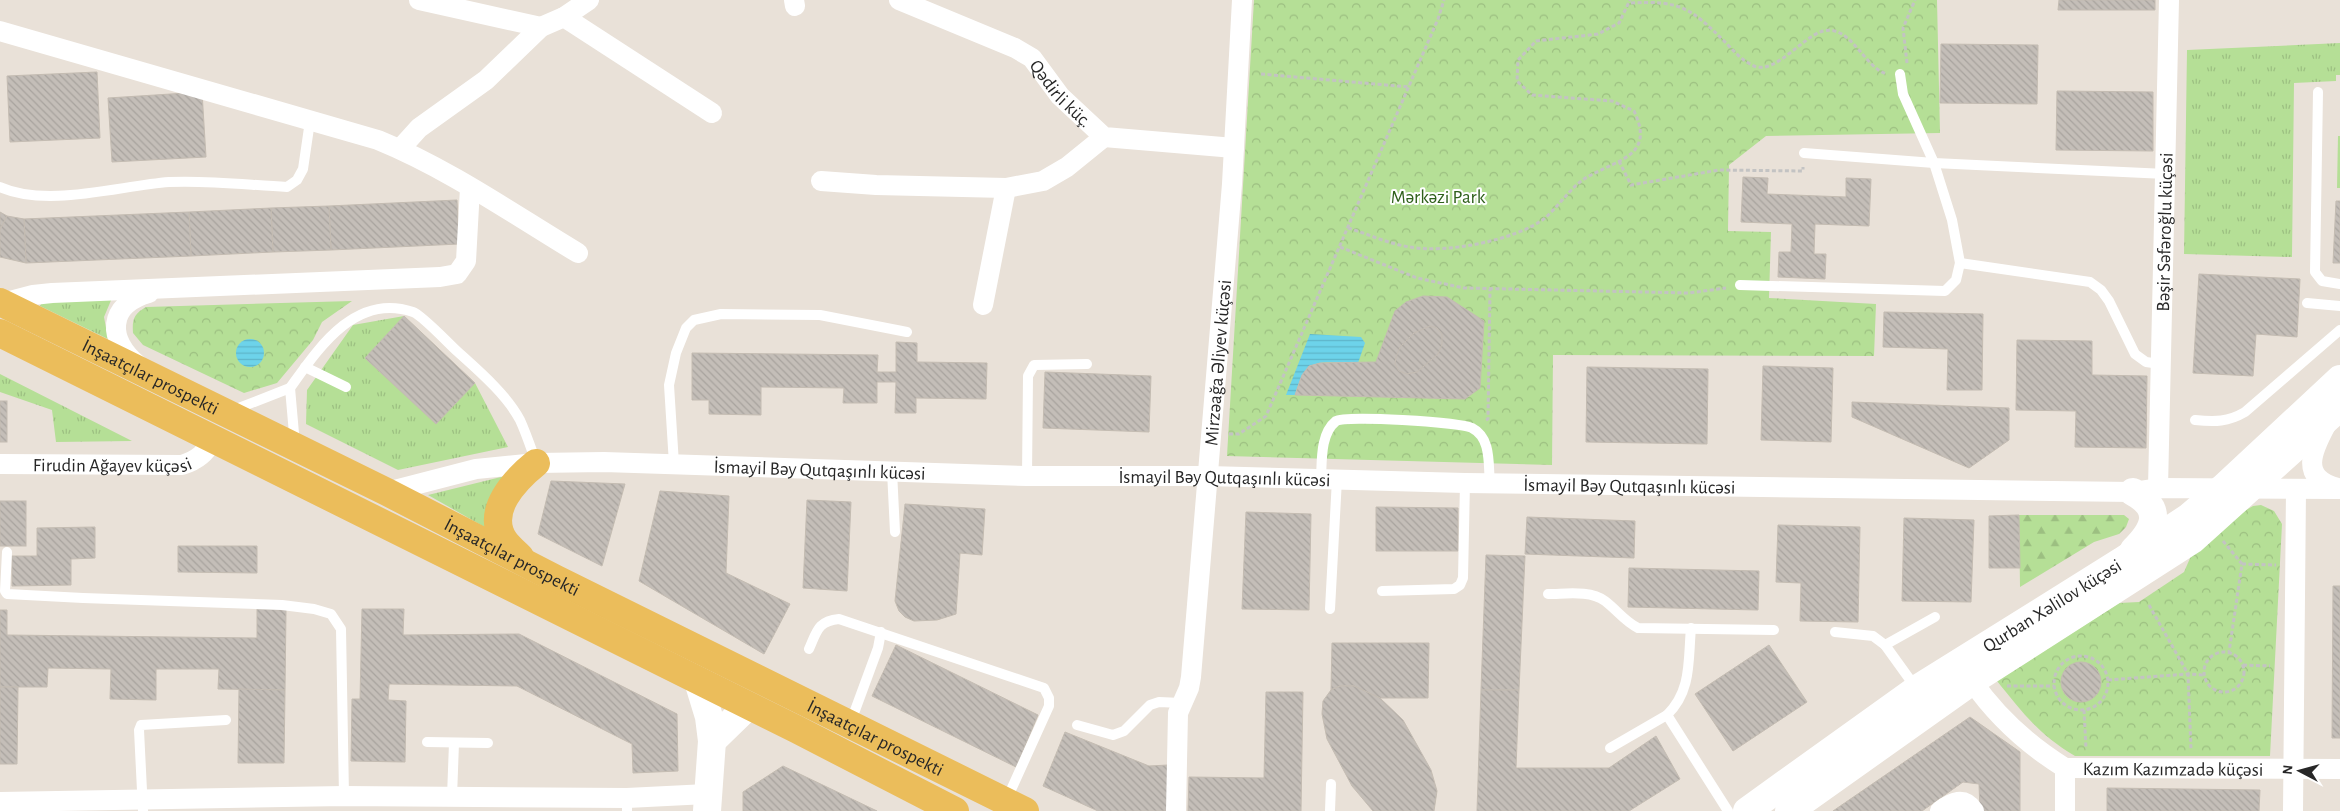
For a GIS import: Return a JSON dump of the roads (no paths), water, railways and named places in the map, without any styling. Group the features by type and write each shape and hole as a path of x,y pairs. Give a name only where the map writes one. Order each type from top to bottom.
{"main road":[{"name":"İnşaatçılar prospekti","path":"1,302 225,414 387,492 526,564 1015,806"},
{"name":"İnşaatçılar prospekti","path":"0,333 955,811"},
{"name":"Qurban Xəlilov küçəsi","path":"1747,811 1917,689 2189,517 2340,380"},
{"name":"Qurban Xəlilov küçəsi","path":"1789,811 1972,681 2192,540 2251,489 2335,411"},
{"path":"526,564 503,539 498,527 500,513 510,487 536,463"},
{"path":"2122,561 2147,536 2153,524 2146,490"},
{"path":"698,681 709,717 712,741 707,802"},
{"path":"712,741 748,706"}],"street":[{"path":"419,0 541,27"},
{"path":"400,149 419,128 486,80 541,27 564,17 589,0"},
{"name":"Qədirli küç.","path":"898,0 1015,48 1032,58 1060,96 1104,138 1234,148"},
{"name":"Mirzəağa Əliyev küçəsi","path":"1176,811 1177,722 1181,703 1189,688 1191,677 1234,148 1242,0"},
{"name":"Bəşir Səfəroğlu küçəsi","path":"2146,490 2158,464 2169,0"},
{"path":"564,17 712,113"},
{"path":"0,30 378,140 400,149 470,188 578,253"},
{"path":"821,181 876,185 1006,188 1043,181 1067,167 1104,138"},
{"path":"1,302 52,293 440,277 457,274 466,261 470,188"},
{"path":"983,305 1006,188"},
{"path":"155,379 129,358 121,347 116,335 116,321 121,308 131,300 163,288"},
{"path":"2335,411 2314,447 2311,466 2315,475 2322,481 2340,489"},
{"name":"Firudin Ağayev küçəsi","path":"0,464 182,464 195,461 205,453 214,439"},
{"name":"İsmayil Bəy Qutqaşınlı kücəsi","path":"387,492 476,470 536,463 674,464 1026,476 1208,476 1490,484 2066,491 2223,488 2340,489"},
{"path":"2293,811 2296,489"},
{"path":"1972,681 1984,699 2008,724 2027,741 2065,768 2065,811"},
{"name":"Kazım Kazımzadə küçəsi","path":"2065,768 2340,769"},
{"path":"0,802 143,805 344,796 400,800 452,797 627,805 707,802"},
{"path":"1940,811 1952,802 1961,801 1970,804 1974,811"}],"lane":[{"path":"1740,285 1945,291 1956,280 1960,263 1952,220 1934,163 1903,94 1900,74"},
{"path":"2318,92 2315,272 2322,281 2340,284"},
{"path":"0,187 12,192 46,197 170,182 287,187 297,180 303,169 310,121"},
{"path":"1804,153 1934,163 2166,174"},
{"path":"1960,263 2090,282 2109,301 2135,354 2146,362 2160,364"},
{"path":"2307,303 2340,306"},
{"path":"225,414 290,388 316,351 341,325 357,316 380,310 395,309 414,312 490,382 519,418 536,463"},
{"path":"674,464 669,385 676,353 686,328 694,320 721,314 820,315 907,332"},
{"path":"2196,420 2219,422 2230,420 2245,412 2340,330"},
{"path":"1026,476 1028,376 1034,365 1087,364"},
{"path":"305,367 346,387"},
{"path":"290,388 296,448"},
{"path":"1330,609 1329,479 1324,442 1335,422 1340,419 1446,423 1473,428 1487,447 1490,484"},
{"path":"892,471 896,532"},
{"path":"1382,591 1454,589 1460,585 1463,578 1465,483"},
{"path":"7,552 5,591 7,594 282,605 314,609 331,614 341,629 344,796"},
{"path":"1548,594 1591,595 1604,600 1627,623 1638,628 1774,630"},
{"path":"1885,645 1935,617"},
{"path":"808,649 821,624 828,620 839,619 1044,688 1049,698 1049,706 1015,806"},
{"path":"1610,748 1667,715 1676,707 1685,692 1691,628"},
{"path":"850,724 878,648 881,632"},
{"path":"1835,632 1873,636 1885,645 1917,689"},
{"path":"1077,725 1113,735 1124,731 1150,705 1159,702 1181,703"},
{"path":"1667,715 1728,811"},
{"path":"143,805 138,730 141,725 226,720"},
{"path":"427,742 488,743"},
{"path":"452,797 454,743"},
{"path":"1330,811 1331,784"}],"water":[{"path":"1310,334 1361,337 1365,343 1358,363 1325,362 1310,367 1300,382 1295,395 1286,395"},
{"path":"250,339 260,343 264,353 260,363 250,367 240,363 236,353 240,343"}],"park label":[{"name":"Mərkəzi Park","path":"1438,196"}]}
